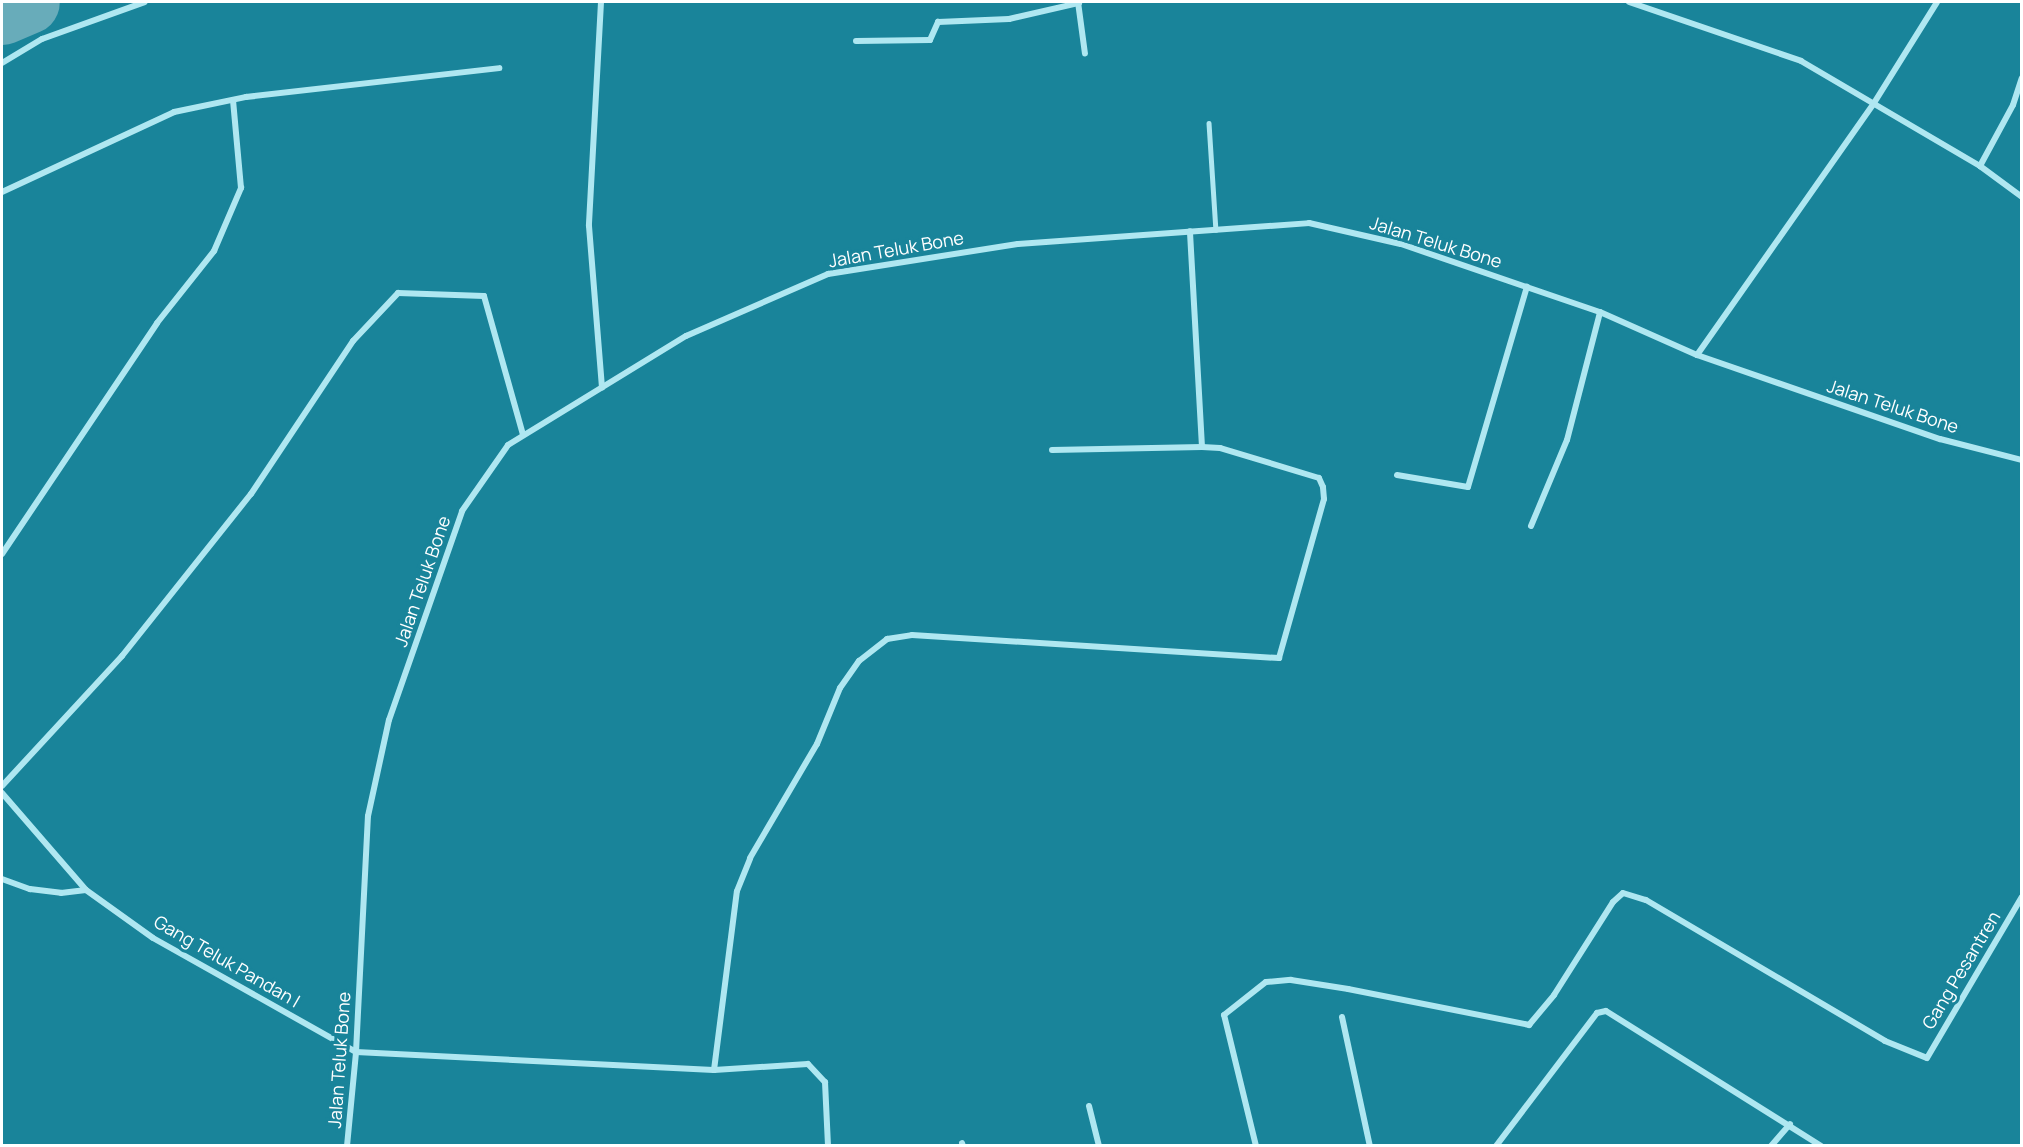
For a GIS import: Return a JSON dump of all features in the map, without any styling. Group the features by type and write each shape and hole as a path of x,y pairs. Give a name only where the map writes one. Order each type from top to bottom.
{"street":[{"path":"2,63 42,39 145,2"},
{"path":"601,2 589,226 602,387"},
{"path":"856,41 930,40 938,22 1009,19 1078,2 1085,54"},
{"path":"1629,2 1801,62 1980,166 2022,197"},
{"path":"1697,355 1874,103 1937,2"},
{"path":"2,192 174,112 233,100 499,68"},
{"path":"1980,166 2013,105 2022,78"},
{"path":"2,554 157,323 214,251 241,188 233,100"},
{"name":"Jalan Teluk Bone","path":"347,1146 356,1052 368,816 389,720 462,511 508,445 523,435 686,336 828,274 1018,244 1309,223 1385,238 1600,312 1697,355 1940,439 2022,460"},
{"path":"1190,231 1202,447"},
{"path":"1397,475 1468,487 1527,287"},
{"path":"2,786 122,656 251,494 353,341 398,293 484,296 523,435"},
{"path":"1531,526 1571,430 1600,312"},
{"path":"714,1070 737,891 750,858 817,744 840,688 859,661 887,639 912,635 1279,658 1323,499 1323,487 1319,478 1220,448 1052,450"},
{"name":"Gang Teluk Pandan I","path":"2,793 86,890 153,938 356,1052"},
{"path":"2,879 30,890 61,893 86,890"},
{"name":"Gang Pesantren","path":"1256,1146 1224,1015 1266,982 1291,980 1348,989 1529,1026 1554,995 1613,902 1623,893 1646,900 1885,1041 1927,1058 2022,897"},
{"path":"1496,1146 1597,1013 1606,1011 1790,1124 1821,1146"},
{"path":"1342,1017 1370,1146"},
{"path":"356,1052 714,1070 808,1064 825,1082 828,1146"},
{"path":"1089,1106 1099,1146"},
{"path":"1771,1146 1790,1124"}],"lane":[{"path":"1209,123 1215,230"}],"waterway":[{"path":"2,13 28,2"}]}
